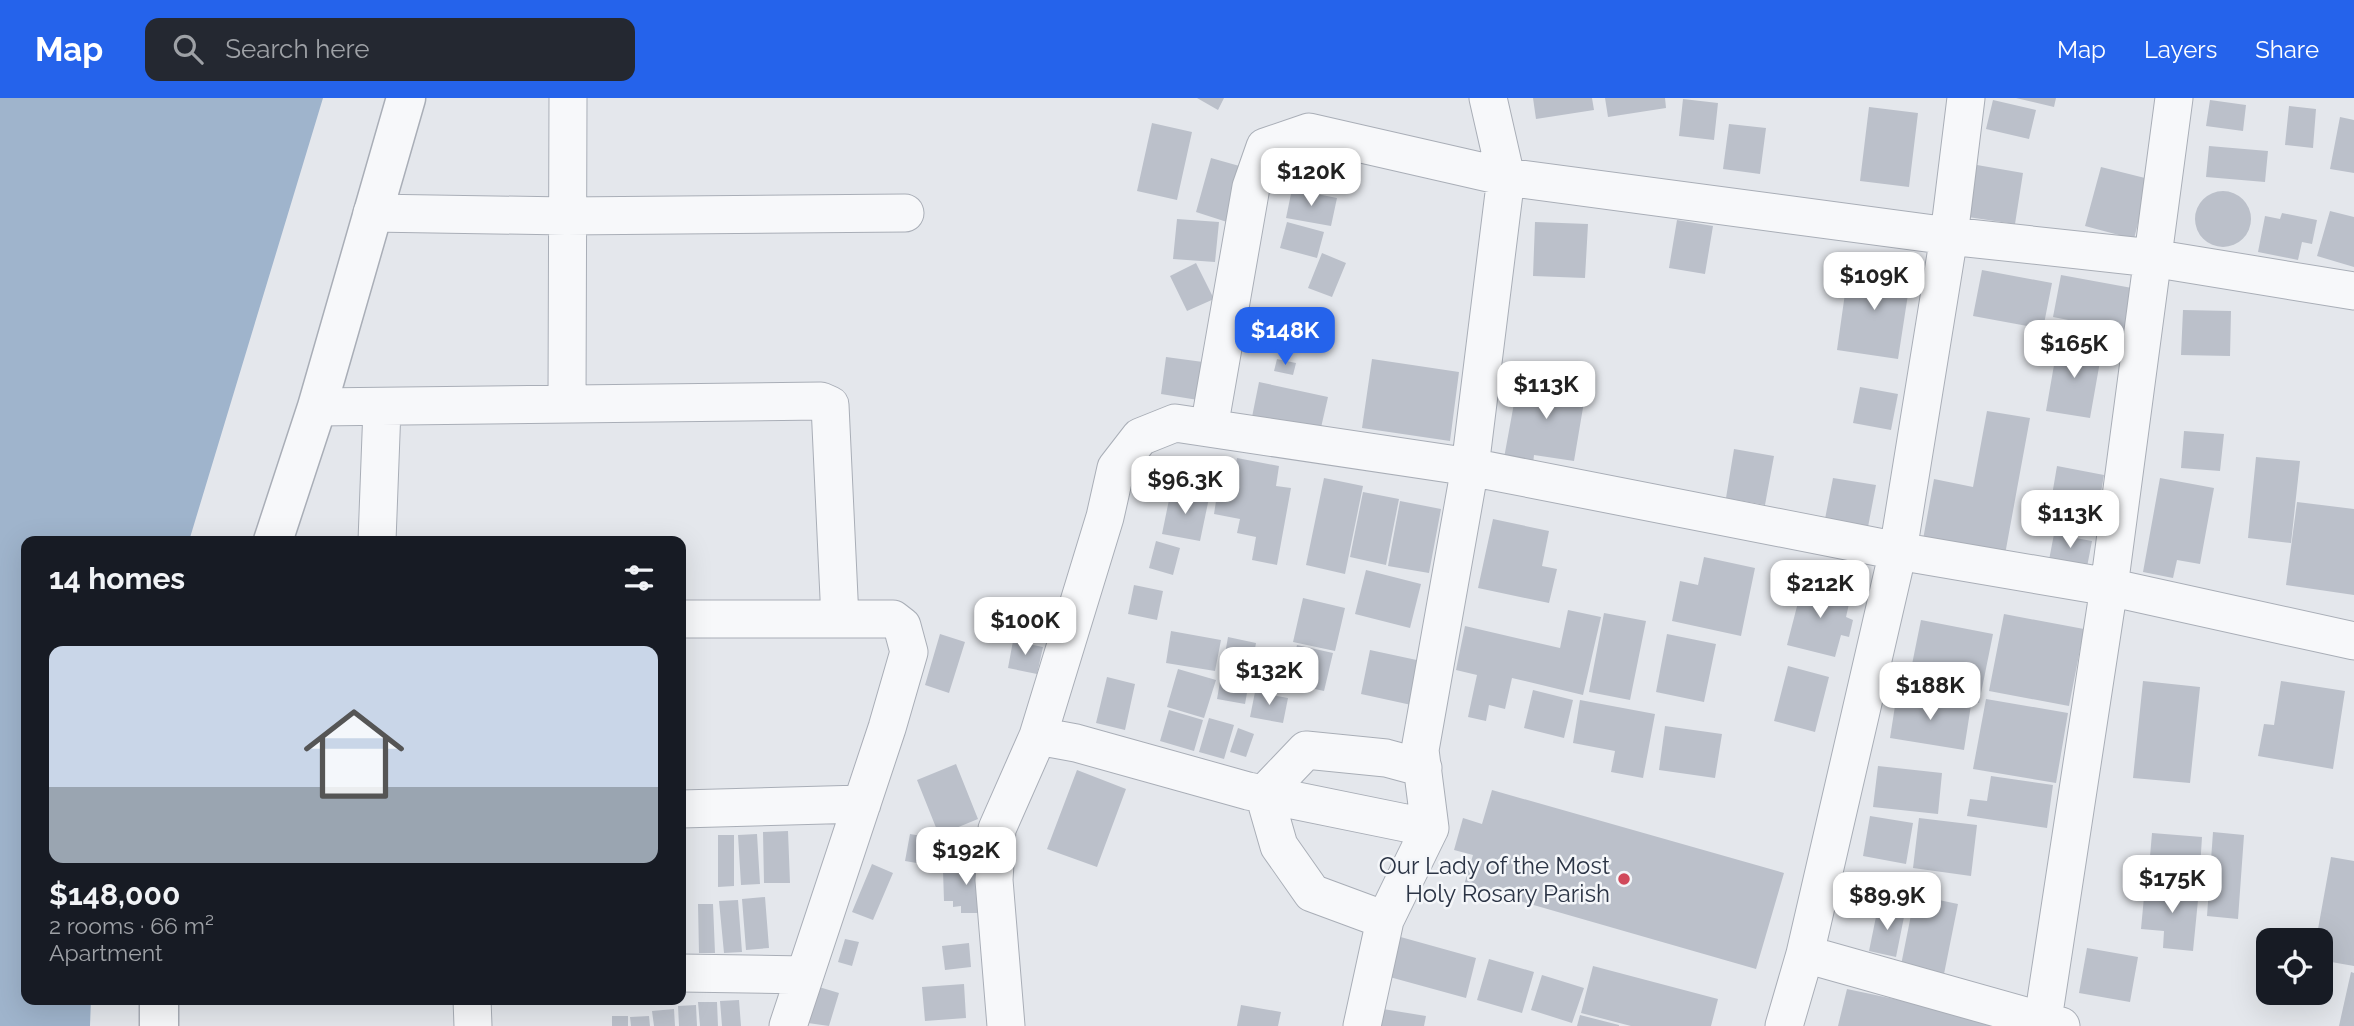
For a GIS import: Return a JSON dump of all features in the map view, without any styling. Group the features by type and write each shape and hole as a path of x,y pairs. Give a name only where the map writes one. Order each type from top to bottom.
{"street":[{"path":"275,536 317,407 405,98"},
{"path":"567,404 568,98"},
{"path":"1362,1026 1385,920 1430,828 1420,750 1470,467 1506,177 1488,98"},
{"path":"1784,1026 1805,954 1898,551 1950,236 1966,98"},
{"path":"1805,954 2048,1025 2174,98"},
{"path":"1209,428 1251,187 1265,147 1309,132 1506,177 1950,236 2152,258 2354,291"},
{"path":"372,213 566,216 905,213"},
{"path":"317,407 821,401 830,405 840,619"},
{"path":"377,536 382,408"},
{"path":"1006,1026 994,880 997,829 1038,736 1105,517 1116,468 1139,437 1175,423 1470,467 1898,551 2109,587 2354,640"},
{"path":"686,619 893,620 902,626 909,652 887,728 788,1026"},
{"path":"1038,736 1264,794 1430,828"},
{"path":"1264,794 1306,750 1386,758 1423,768"},
{"path":"1264,794 1279,846 1312,893 1385,920"},
{"path":"686,809 862,804"},
{"path":"686,973 805,975"},
{"path":"159,1005 159,1026"},
{"path":"472,1005 473,1026"}],"water":[{"path":"0,98 323,98 191,536 21,536 21,1005 91,1005 90,1026 0,1026"}],"building":[{"path":"1197,98 1224,98 1218,110"},
{"path":"1533,98 1592,98 1594,110 1536,119"},
{"path":"1605,98 1665,98 1666,108 1608,117"},
{"path":"2016,98 2056,98 2054,107"},
{"path":"1683,99 1718,103 1714,140 1679,136"},
{"path":"1993,100 2036,110 2029,139 1986,129"},
{"path":"2210,100 2246,105 2243,131 2206,126"},
{"path":"2289,106 2316,109 2313,148 2285,145"},
{"path":"1869,107 1918,113 1909,187 1860,181"},
{"path":"2340,117 2354,120 2354,173 2330,169"},
{"path":"1152,123 1192,132 1177,200 1137,191"},
{"path":"1729,124 1766,128 1760,174 1723,169"},
{"path":"2209,146 2268,151 2265,182 2206,177"},
{"path":"1211,158 1243,167 1227,222 1196,212"},
{"path":"1977,165 2023,173 2015,224 1968,217"},
{"path":"2101,167 2149,179 2134,239 2085,226"},
{"path":"1292,189 1337,198 1331,226 1286,218"},
{"path":"2223,191 2238,196 2246,204 2251,219 2246,234 2238,242 2223,247 2208,242 2200,234 2195,219 2200,204 2208,196"},
{"path":"2330,211 2354,217 2354,267 2317,256"},
{"path":"2282,213 2317,220 2312,244 2302,242 2298,260 2258,252 2265,216 2280,219"},
{"path":"1177,219 1219,222 1215,262 1173,259"},
{"path":"1677,220 1713,226 1705,274 1669,268"},
{"path":"1287,222 1324,232 1317,258 1280,248"},
{"path":"1535,222 1588,224 1585,278 1533,276"},
{"path":"1322,253 1346,263 1332,297 1308,288"},
{"path":"1196,263 1214,299 1187,311 1170,276"},
{"path":"1849,265 1911,275 1898,359 1837,350"},
{"path":"1982,270 2052,283 2043,329 1973,316"},
{"path":"2061,275 2132,288 2124,331 2053,317"},
{"path":"2183,310 2231,311 2230,356 2181,355"},
{"path":"2058,342 2102,350 2090,418 2046,411"},
{"path":"1166,357 1203,362 1198,400 1161,394"},
{"path":"1277,359 1296,363 1293,375 1274,371"},
{"path":"1372,359 1459,372 1450,441 1362,428"},
{"path":"1539,375 1587,384 1574,461 1534,455 1533,464 1504,458 1517,387 1536,391"},
{"path":"1259,382 1328,397 1320,432 1252,417"},
{"path":"1860,387 1898,394 1891,430 1853,423"},
{"path":"1987,411 2030,418 2004,560 1922,545 1934,479 1973,487"},
{"path":"2184,431 2224,434 2220,471 2181,468"},
{"path":"1734,449 1774,456 1765,505 1726,498"},
{"path":"2256,457 2300,461 2291,543 2248,538"},
{"path":"1237,458 1279,466 1276,486 1291,488 1277,565 1252,560 1256,537 1237,533 1240,519 1214,514 1220,475 1234,477"},
{"path":"2057,466 2104,475 2096,522 2049,513"},
{"path":"1324,478 1363,486 1345,574 1306,565"},
{"path":"1833,478 1876,485 1868,527 1825,519"},
{"path":"2160,478 2214,488 2200,564 2177,560 2173,578 2143,572"},
{"path":"1171,490 1209,498 1200,541 1162,534"},
{"path":"1363,492 1399,499 1386,565 1350,557"},
{"path":"1400,501 1441,509 1429,573 1388,566"},
{"path":"2297,502 2354,509 2354,595 2286,585"},
{"path":"1493,519 1549,531 1542,566 1557,569 1549,603 1478,588"},
{"path":"2054,534 2092,541 2087,567 2049,560"},
{"path":"1156,541 1180,548 1173,575 1149,568"},
{"path":"1704,557 1755,568 1741,636 1672,621 1680,581 1698,585"},
{"path":"1366,570 1421,584 1410,628 1355,614"},
{"path":"1803,583 1851,595 1846,617 1853,620 1849,637 1841,635 1835,657 1787,645"},
{"path":"1134,585 1163,591 1157,620 1128,614"},
{"path":"1303,598 1345,608 1335,651 1293,642"},
{"path":"1568,610 1601,617 1583,695 1512,678 1505,709 1489,705 1486,721 1468,717 1477,675 1456,670 1465,626 1560,648"},
{"path":"1604,613 1646,621 1630,700 1589,692"},
{"path":"2004,614 2084,629 2069,706 1989,691"},
{"path":"1921,620 1993,634 1979,703 1907,689"},
{"path":"1171,631 1221,640 1215,671 1166,663"},
{"path":"940,634 965,642 949,693 925,685"},
{"path":"1667,634 1716,644 1704,702 1656,692"},
{"path":"1228,637 1256,643 1245,704 1217,699"},
{"path":"1013,641 1043,647 1037,674 1008,668"},
{"path":"1297,645 1333,653 1324,691 1288,683"},
{"path":"1370,650 1426,662 1416,706 1361,694"},
{"path":"1788,666 1829,677 1815,732 1774,721"},
{"path":"1178,669 1216,680 1204,718 1167,707"},
{"path":"1107,677 1135,684 1125,730 1096,723"},
{"path":"2143,681 2200,687 2190,783 2133,778"},
{"path":"2281,681 2345,691 2333,769 2258,756 2264,724 2274,725"},
{"path":"1533,690 1573,700 1564,738 1524,728"},
{"path":"1255,692 1288,698 1283,723 1250,717"},
{"path":"1897,693 1971,705 1964,750 1890,738"},
{"path":"1986,699 2068,713 2056,783 1973,769"},
{"path":"1580,700 1655,714 1643,778 1611,772 1615,751 1573,743"},
{"path":"1169,710 1203,720 1194,751 1160,741"},
{"path":"1209,718 1234,725 1224,759 1199,752"},
{"path":"1665,726 1722,734 1715,778 1659,770"},
{"path":"1238,728 1254,734 1246,757 1230,752"},
{"path":"956,764 978,819 939,835 917,780"},
{"path":"1878,766 1942,773 1938,814 1873,807"},
{"path":"1077,770 1126,789 1097,867 1047,849"},
{"path":"1991,776 2053,785 2047,828 1967,816 1970,799 1987,801"},
{"name":"Our Lady of the Most Holy Rosary Parish","path":"1492,790 1784,873 1756,969 1464,885 1473,855 1454,850 1463,818 1482,824"},
{"path":"1870,816 1913,823 1906,864 1863,856"},
{"path":"1919,818 1977,825 1971,876 1913,868"},
{"path":"788,831 790,883 764,883 763,832"},
{"path":"2213,832 2244,835 2238,919 2207,916"},
{"path":"2152,833 2202,837 2199,884 2148,880"},
{"path":"757,834 760,884 741,885 738,835"},
{"path":"910,834 939,839 934,866 905,861"},
{"path":"718,835 734,835 734,886 718,887"},
{"path":"2331,857 2354,861 2354,966 2333,962 2333,928 2318,928"},
{"path":"985,862 986,913 961,913 961,906 953,907 953,901 944,901 943,870 955,869 955,864"},
{"path":"872,864 893,873 873,920 852,912"},
{"path":"2145,886 2199,890 2193,951 2163,948 2164,931 2141,929"},
{"path":"1915,895 1958,904 1944,974 1901,965"},
{"path":"765,897 769,948 746,950 742,899"},
{"path":"738,900 742,952 724,953 719,901"},
{"path":"698,904 713,904 715,953 699,953"},
{"path":"1878,907 1905,912 1896,957 1869,951"},
{"path":"1397,936 1476,958 1466,998 1386,976"},
{"path":"845,939 859,942 852,966 838,962"},
{"path":"969,943 971,967 945,970 942,946"},
{"path":"2087,948 2138,957 2130,1002 2079,993"},
{"path":"1489,959 1534,972 1522,1013 1477,1000"},
{"path":"1593,966 1718,999 1711,1026 1631,1026 1581,1013"},
{"path":"2351,972 2354,973 2354,1026 2339,1026"},
{"path":"1542,975 1584,988 1572,1023 1531,1010"},
{"path":"964,984 966,1018 925,1021 922,987"},
{"path":"819,987 839,993 829,1026 808,1023"},
{"path":"1847,989 2017,1025 2017,1026 1838,1026"},
{"path":"739,1000 741,1026 722,1026 720,1001"},
{"path":"698,1002 717,1002 718,1026 700,1026"},
{"path":"696,1005 697,1026 679,1026 678,1006"},
{"path":"1241,1005 1281,1012 1278,1026 1237,1026"},
{"path":"674,1009 675,1026 654,1026 652,1011"},
{"path":"1383,1009 1426,1016 1424,1026 1379,1026"},
{"path":"1580,1015 1619,1025 1619,1026 1577,1026"},
{"path":"612,1016 628,1016 628,1026 612,1026"},
{"path":"649,1016 650,1026 631,1026 630,1017"}],"place":[{"name":"Our Lady of the Most Holy Rosary Parish","path":"1624,879"}]}
